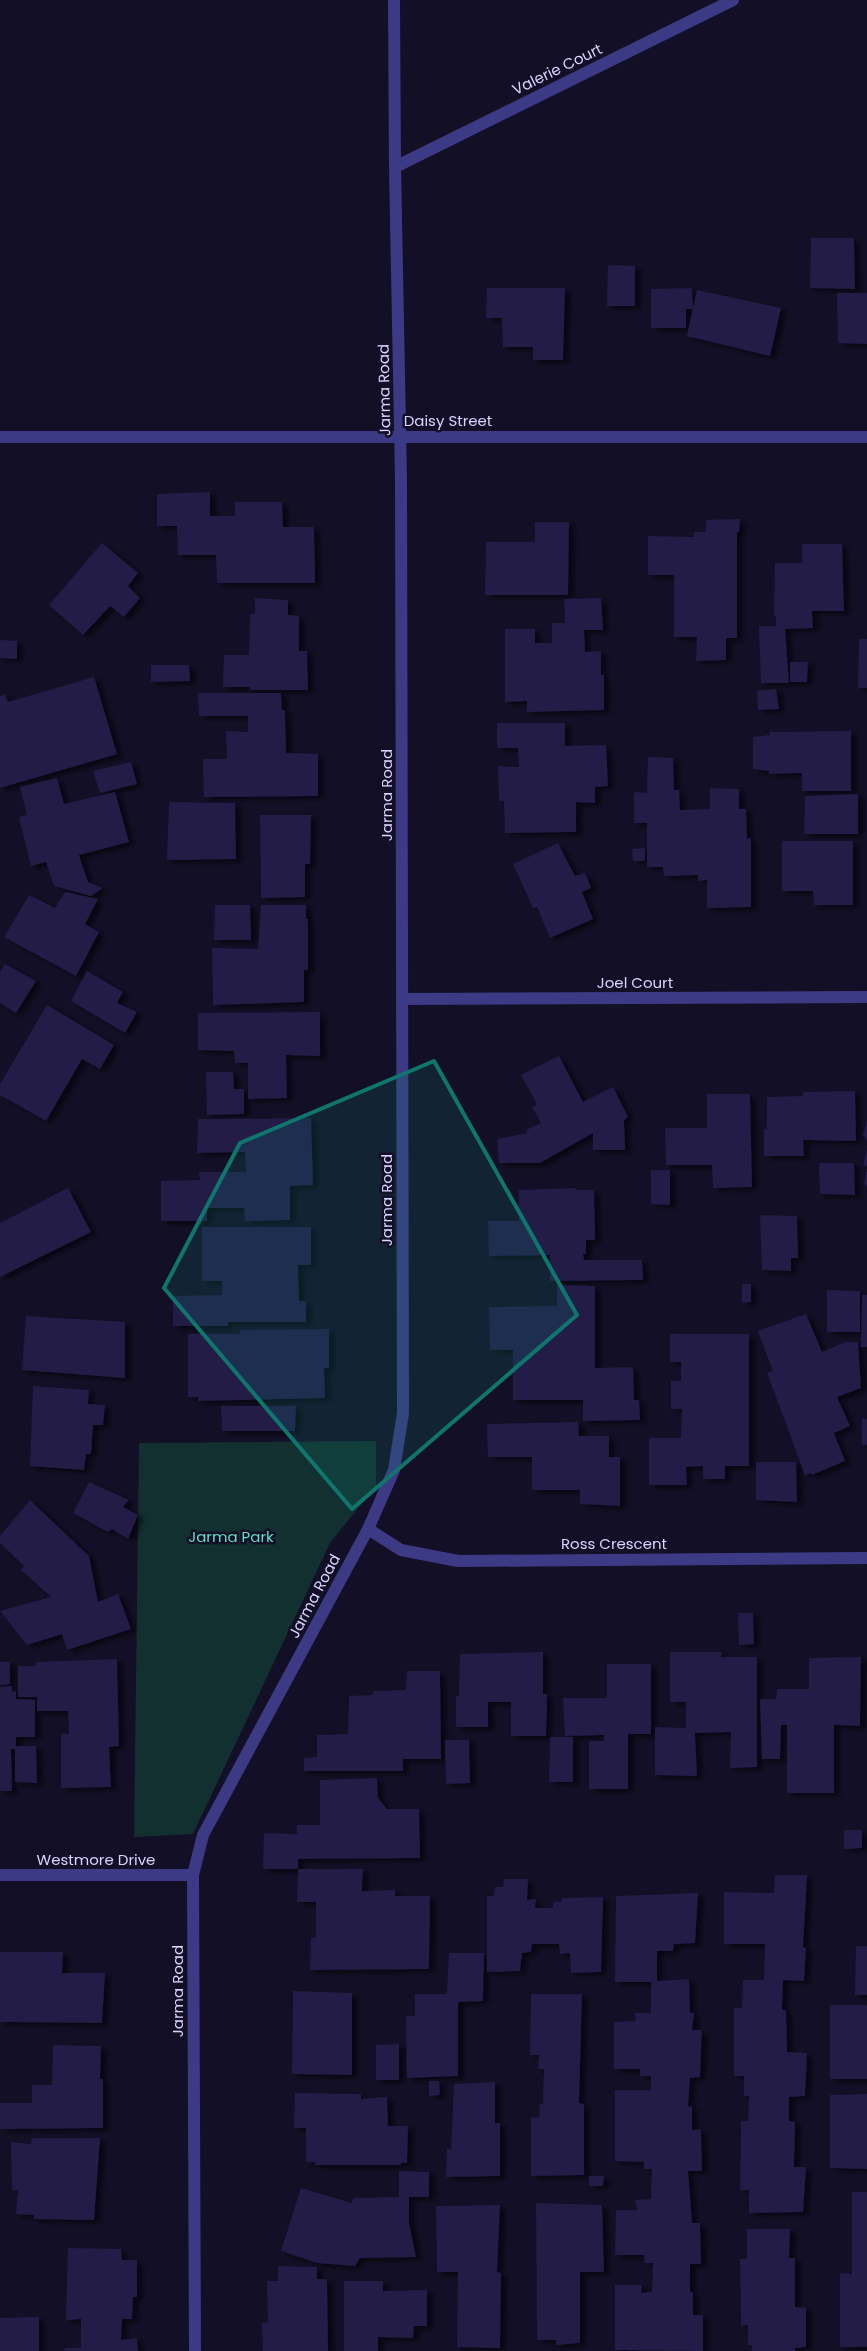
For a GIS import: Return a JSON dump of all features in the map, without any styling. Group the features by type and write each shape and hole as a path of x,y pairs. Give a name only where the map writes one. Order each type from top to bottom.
{"street":[{"name":"Jarma Road","path":"194,2351 193,1874 203,1835 368,1529 394,1470 403,1413 401,436 395,167 394,0"},
{"name":"Valerie Court","path":"395,167 733,0"},
{"name":"Daisy Street","path":"0,437 867,437"},
{"name":"Joel Court","path":"402,999 867,996"},
{"name":"Ross Crescent","path":"368,1529 401,1550 458,1561 867,1558"},
{"name":"Westmore Drive","path":"0,1875 193,1874"}],"highlighted area":[{"path":"434,1061 577,1315 352,1509 164,1288 240,1143"}],"green space":[{"name":"Jarma Park","path":"376,1441 376,1486 330,1543 193,1834 134,1837 139,1443"}],"building":[{"path":"811,238 854,238 855,289 810,288"},
{"path":"608,265 635,266 635,306 607,306"},
{"path":"487,288 565,288 563,360 533,360 533,347 503,347 502,318 486,318"},
{"path":"692,288 693,309 686,309 686,328 651,328 651,289"},
{"path":"697,290 781,308 770,356 687,336"},
{"path":"837,293 867,293 867,344 838,343"},
{"path":"210,492 210,516 235,516 235,502 282,502 283,527 314,527 315,583 217,583 216,555 178,555 177,526 157,526 157,494"},
{"path":"740,519 739,532 737,532 737,638 726,638 726,660 696,661 697,637 674,637 674,575 648,575 648,536 694,537 694,532 706,532 706,520"},
{"path":"535,522 569,522 568,595 485,595 486,542 535,542"},
{"path":"102,543 138,573 128,586 140,598 124,617 110,606 83,635 49,605"},
{"path":"802,544 842,544 844,611 812,611 813,628 785,629 789,683 761,683 759,626 776,626 776,616 774,616 775,563 802,563"},
{"path":"255,598 288,600 288,615 299,616 299,651 307,651 308,690 250,690 250,687 223,687 224,655 249,655 250,614 255,614"},
{"path":"601,598 603,630 584,630 585,652 601,651 601,675 604,675 604,710 527,712 527,701 505,702 505,629 535,629 535,643 552,643 552,623 565,623 564,599"},
{"path":"859,639 867,639 867,688 858,688"},
{"path":"0,640 17,641 17,659 0,658"},
{"path":"790,662 808,662 807,682 790,682"},
{"path":"151,665 189,665 190,681 151,682"},
{"path":"94,677 117,754 0,788 0,696 5,694 8,702"},
{"path":"776,689 779,709 758,710 757,691"},
{"path":"198,693 281,693 282,710 285,710 286,753 318,754 318,796 204,797 203,759 227,759 226,731 248,732 248,716 199,716"},
{"path":"497,723 565,723 565,746 606,745 608,786 595,787 595,803 576,802 576,832 505,833 504,801 499,801 498,766 519,767 518,748 497,748"},
{"path":"851,731 851,791 802,791 802,773 769,774 769,771 753,769 753,737 770,735 770,732"},
{"path":"648,757 673,758 674,790 679,790 680,810 710,809 710,788 739,789 739,809 746,809 747,839 751,838 751,907 707,908 707,880 698,881 698,875 664,876 663,867 647,867 647,823 634,823 634,792 647,793"},
{"path":"131,762 137,784 100,793 93,771"},
{"path":"57,778 64,804 115,792 129,842 79,855 88,882 103,888 91,896 54,886 46,862 31,866 19,817 27,815 20,787"},
{"path":"858,794 858,834 804,834 805,796"},
{"path":"169,802 235,803 236,859 167,860"},
{"path":"260,815 311,815 310,864 305,864 305,897 261,898"},
{"path":"782,841 853,841 853,905 814,905 813,891 782,891"},
{"path":"558,843 575,876 585,873 591,888 582,892 593,919 550,938 537,907 533,908 513,864"},
{"path":"645,848 645,861 633,861 632,849"},
{"path":"65,892 98,899 85,924 99,932 76,976 4,937 29,895 55,908"},
{"path":"215,905 250,905 251,940 214,940"},
{"path":"261,905 306,905 306,919 308,919 308,970 304,970 304,1002 213,1005 212,948 258,949"},
{"path":"5,964 36,981 16,1013 0,1003 0,972"},
{"path":"87,971 123,992 117,1003 137,1012 125,1033 71,1001"},
{"path":"47,1005 114,1045 100,1069 82,1059 46,1121 0,1095 0,1084"},
{"path":"320,1012 320,1056 286,1055 287,1098 248,1099 248,1063 235,1063 234,1051 198,1050 198,1013"},
{"path":"559,1056 583,1102 613,1087 628,1117 624,1120 625,1150 593,1150 593,1133 540,1163 499,1163 497,1139 527,1133 526,1130 541,1123 532,1107 537,1104 521,1075"},
{"path":"206,1072 233,1072 234,1089 244,1089 244,1114 207,1115"},
{"path":"855,1091 856,1141 803,1140 804,1156 764,1156 764,1129 767,1129 767,1097 803,1096 803,1092"},
{"path":"707,1094 750,1094 752,1187 713,1188 712,1165 666,1165 665,1128 707,1128"},
{"path":"311,1118 313,1185 290,1186 290,1220 245,1221 244,1208 207,1208 207,1221 161,1221 161,1181 200,1180 199,1172 246,1172 245,1152 197,1153 198,1119"},
{"path":"867,1120 867,1141 863,1135"},
{"path":"867,1150 867,1166 863,1165"},
{"path":"819,1163 854,1163 855,1195 820,1194"},
{"path":"651,1170 670,1170 670,1205 651,1204"},
{"path":"867,1172 867,1187 864,1183"},
{"path":"68,1188 91,1232 0,1277 0,1223"},
{"path":"576,1188 577,1190 594,1190 595,1240 586,1240 586,1254 583,1254 584,1260 642,1260 643,1280 550,1281 550,1255 489,1256 488,1221 519,1221 519,1190"},
{"path":"760,1215 797,1216 798,1258 791,1258 791,1271 762,1270"},
{"path":"202,1227 311,1227 311,1265 298,1265 299,1301 306,1301 306,1322 228,1322 228,1326 173,1326 173,1296 222,1295 222,1281 202,1281"},
{"path":"742,1284 751,1284 751,1302 742,1303"},
{"path":"557,1285 595,1286 595,1368 633,1367 634,1400 639,1400 640,1420 583,1421 583,1400 513,1400 513,1350 490,1350 489,1307 557,1306"},
{"path":"827,1290 860,1291 860,1332 827,1332"},
{"path":"862,1295 867,1295 867,1347 861,1347"},
{"path":"806,1314 822,1352 845,1342 858,1342 861,1388 837,1397 850,1426 834,1433 845,1461 812,1475 811,1473 805,1475 767,1373 773,1371 758,1331"},
{"path":"26,1316 125,1322 125,1378 22,1370"},
{"path":"329,1329 329,1368 324,1368 325,1398 198,1401 198,1397 188,1397 188,1334 240,1334 240,1330"},
{"path":"670,1334 749,1334 749,1466 725,1466 725,1479 703,1479 703,1466 686,1467 687,1485 649,1485 649,1438 681,1438 682,1409 671,1409 671,1381 681,1381 681,1362 670,1362"},
{"path":"33,1386 89,1390 88,1404 105,1405 103,1425 93,1425 91,1454 86,1454 84,1470 30,1466"},
{"path":"221,1406 296,1406 295,1431 222,1431"},
{"path":"862,1418 867,1419 867,1445 862,1445"},
{"path":"578,1422 579,1436 609,1436 609,1457 620,1457 620,1506 580,1504 580,1490 532,1490 532,1457 488,1457 487,1424"},
{"path":"756,1462 796,1462 797,1502 756,1500"},
{"path":"89,1482 129,1500 123,1507 138,1515 128,1539 112,1529 108,1532 73,1513"},
{"path":"30,1500 89,1556 98,1602 118,1594 131,1629 67,1650 62,1634 27,1645 0,1611 51,1597 21,1570 24,1566 0,1543 0,1536"},
{"path":"738,1613 753,1613 754,1644 739,1645"},
{"path":"543,1652 543,1694 547,1694 546,1736 511,1736 511,1702 488,1702 488,1727 456,1727 456,1696 459,1696 460,1654"},
{"path":"670,1652 722,1652 721,1657 757,1657 757,1767 730,1768 731,1732 695,1733 697,1776 655,1775 655,1727 686,1728 686,1702 670,1702"},
{"path":"861,1657 860,1726 834,1725 834,1793 787,1793 787,1725 781,1725 780,1759 762,1759 760,1699 776,1699 777,1689 809,1689 809,1658"},
{"path":"117,1659 119,1746 109,1747 111,1787 61,1788 61,1734 69,1734 68,1711 37,1711 37,1697 18,1697 18,1666 36,1666 36,1662"},
{"path":"0,1662 10,1662 10,1684 0,1685"},
{"path":"607,1664 651,1664 651,1734 628,1734 628,1789 589,1789 589,1741 604,1741 604,1735 565,1736 563,1698 607,1698"},
{"path":"407,1671 440,1671 441,1759 403,1759 403,1771 304,1771 304,1758 317,1757 317,1735 348,1734 349,1696 373,1695 373,1691 406,1690"},
{"path":"12,1686 12,1692 16,1691 16,1699 35,1700 35,1737 16,1737 16,1746 36,1746 37,1783 15,1782 15,1749 11,1749 12,1791 0,1791 0,1687"},
{"path":"550,1737 573,1737 573,1782 549,1782"},
{"path":"445,1740 469,1740 470,1783 446,1784"},
{"path":"377,1778 378,1798 387,1809 419,1809 420,1858 298,1859 298,1869 263,1869 264,1833 297,1834 297,1825 320,1825 320,1780"},
{"path":"844,1830 862,1830 862,1848 844,1849"},
{"path":"298,1869 363,1869 362,1891 395,1890 395,1896 430,1896 429,1969 310,1970 311,1938 316,1938 316,1902 297,1902"},
{"path":"775,1875 807,1875 803,1947 806,1948 804,1981 783,1980 782,2010 786,2010 787,2052 807,2053 805,2096 789,2097 789,2121 795,2122 794,2167 806,2167 803,2212 749,2213 749,2190 740,2190 741,2121 748,2121 749,2096 744,2096 744,2076 734,2076 734,2008 742,2008 743,1980 764,1980 765,1944 724,1944 724,1892 774,1893"},
{"path":"504,1879 528,1879 527,1900 536,1899 535,1908 553,1908 553,1902 561,1902 562,1898 603,1897 601,1972 571,1973 570,1953 560,1954 559,1944 532,1944 531,1952 522,1953 520,1971 487,1972 487,1896 494,1896 495,1887 503,1887"},
{"path":"698,1893 695,1943 674,1944 673,1951 657,1951 657,1981 689,1979 690,2013 694,2013 692,2030 702,2030 700,2077 690,2078 688,2107 692,2106 692,2130 701,2129 702,2171 688,2171 692,2223 700,2223 701,2264 690,2264 690,2292 693,2292 693,2315 703,2315 703,2351 615,2350 615,2285 642,2285 641,2293 652,2292 653,2263 645,2263 644,2255 615,2255 616,2210 637,2210 635,2200 651,2199 652,2169 644,2169 644,2162 615,2161 615,2090 651,2090 651,2076 640,2076 640,2069 614,2069 614,2022 636,2021 635,2013 651,2013 651,1982 615,1982 616,1896"},
{"path":"856,1946 867,1946 867,1995 855,1995"},
{"path":"0,1952 63,1952 62,1973 105,1973 102,2023 0,2022"},
{"path":"449,1953 484,1953 483,2001 458,2002 458,2076 407,2078 406,2016 415,2016 415,1994 447,1994"},
{"path":"293,1991 352,1993 352,2075 292,2074"},
{"path":"531,1994 582,1994 579,2103 584,2104 584,2175 531,2176 531,2118 539,2117 540,2104 543,2104 544,2069 538,2069 539,2055 530,2055"},
{"path":"830,2005 867,2005 867,2079 830,2079"},
{"path":"399,2044 399,2080 376,2080 376,2045"},
{"path":"53,2045 101,2046 100,2079 103,2079 103,2128 0,2129 0,2103 32,2103 32,2085 52,2085"},
{"path":"429,2081 439,2081 440,2095 429,2096"},
{"path":"495,2082 495,2123 500,2123 500,2176 446,2177 447,2149 451,2149 454,2084"},
{"path":"295,2093 361,2094 361,2099 387,2097 388,2126 408,2126 407,2163 401,2163 401,2165 315,2165 315,2162 306,2162 306,2128 294,2128"},
{"path":"867,2094 867,2169 830,2168 830,2095"},
{"path":"32,2138 100,2138 94,2220 34,2219 34,2215 16,2214 18,2190 12,2190 11,2142 31,2144"},
{"path":"399,2171 429,2172 429,2197 409,2197 409,2223 416,2257 360,2258 355,2266 317,2263 281,2251 301,2188 352,2203 353,2198 399,2197"},
{"path":"589,2176 604,2176 603,2186 589,2186"},
{"path":"852,2192 867,2192 867,2347 840,2347 840,2273 852,2274"},
{"path":"536,2203 602,2205 604,2272 580,2272 580,2343 556,2345 556,2340 537,2340"},
{"path":"500,2205 497,2272 501,2273 500,2348 457,2347 458,2272 437,2272 436,2206"},
{"path":"747,2229 790,2229 789,2258 795,2258 795,2307 806,2308 806,2347 795,2348 795,2351 752,2351 752,2345 748,2345 748,2325 741,2326 740,2259 747,2259"},
{"path":"68,2248 121,2249 122,2260 137,2260 137,2297 133,2297 132,2319 122,2319 121,2340 137,2338 138,2351 64,2351 65,2348 81,2348 81,2319 66,2320"},
{"path":"278,2266 317,2267 317,2279 327,2279 328,2351 263,2351 262,2323 268,2322 267,2281 278,2281"},
{"path":"344,2281 383,2281 383,2291 427,2290 427,2326 414,2326 413,2338 378,2337 378,2351 344,2351"},
{"path":"39,2317 39,2351 0,2351 0,2318"}]}
